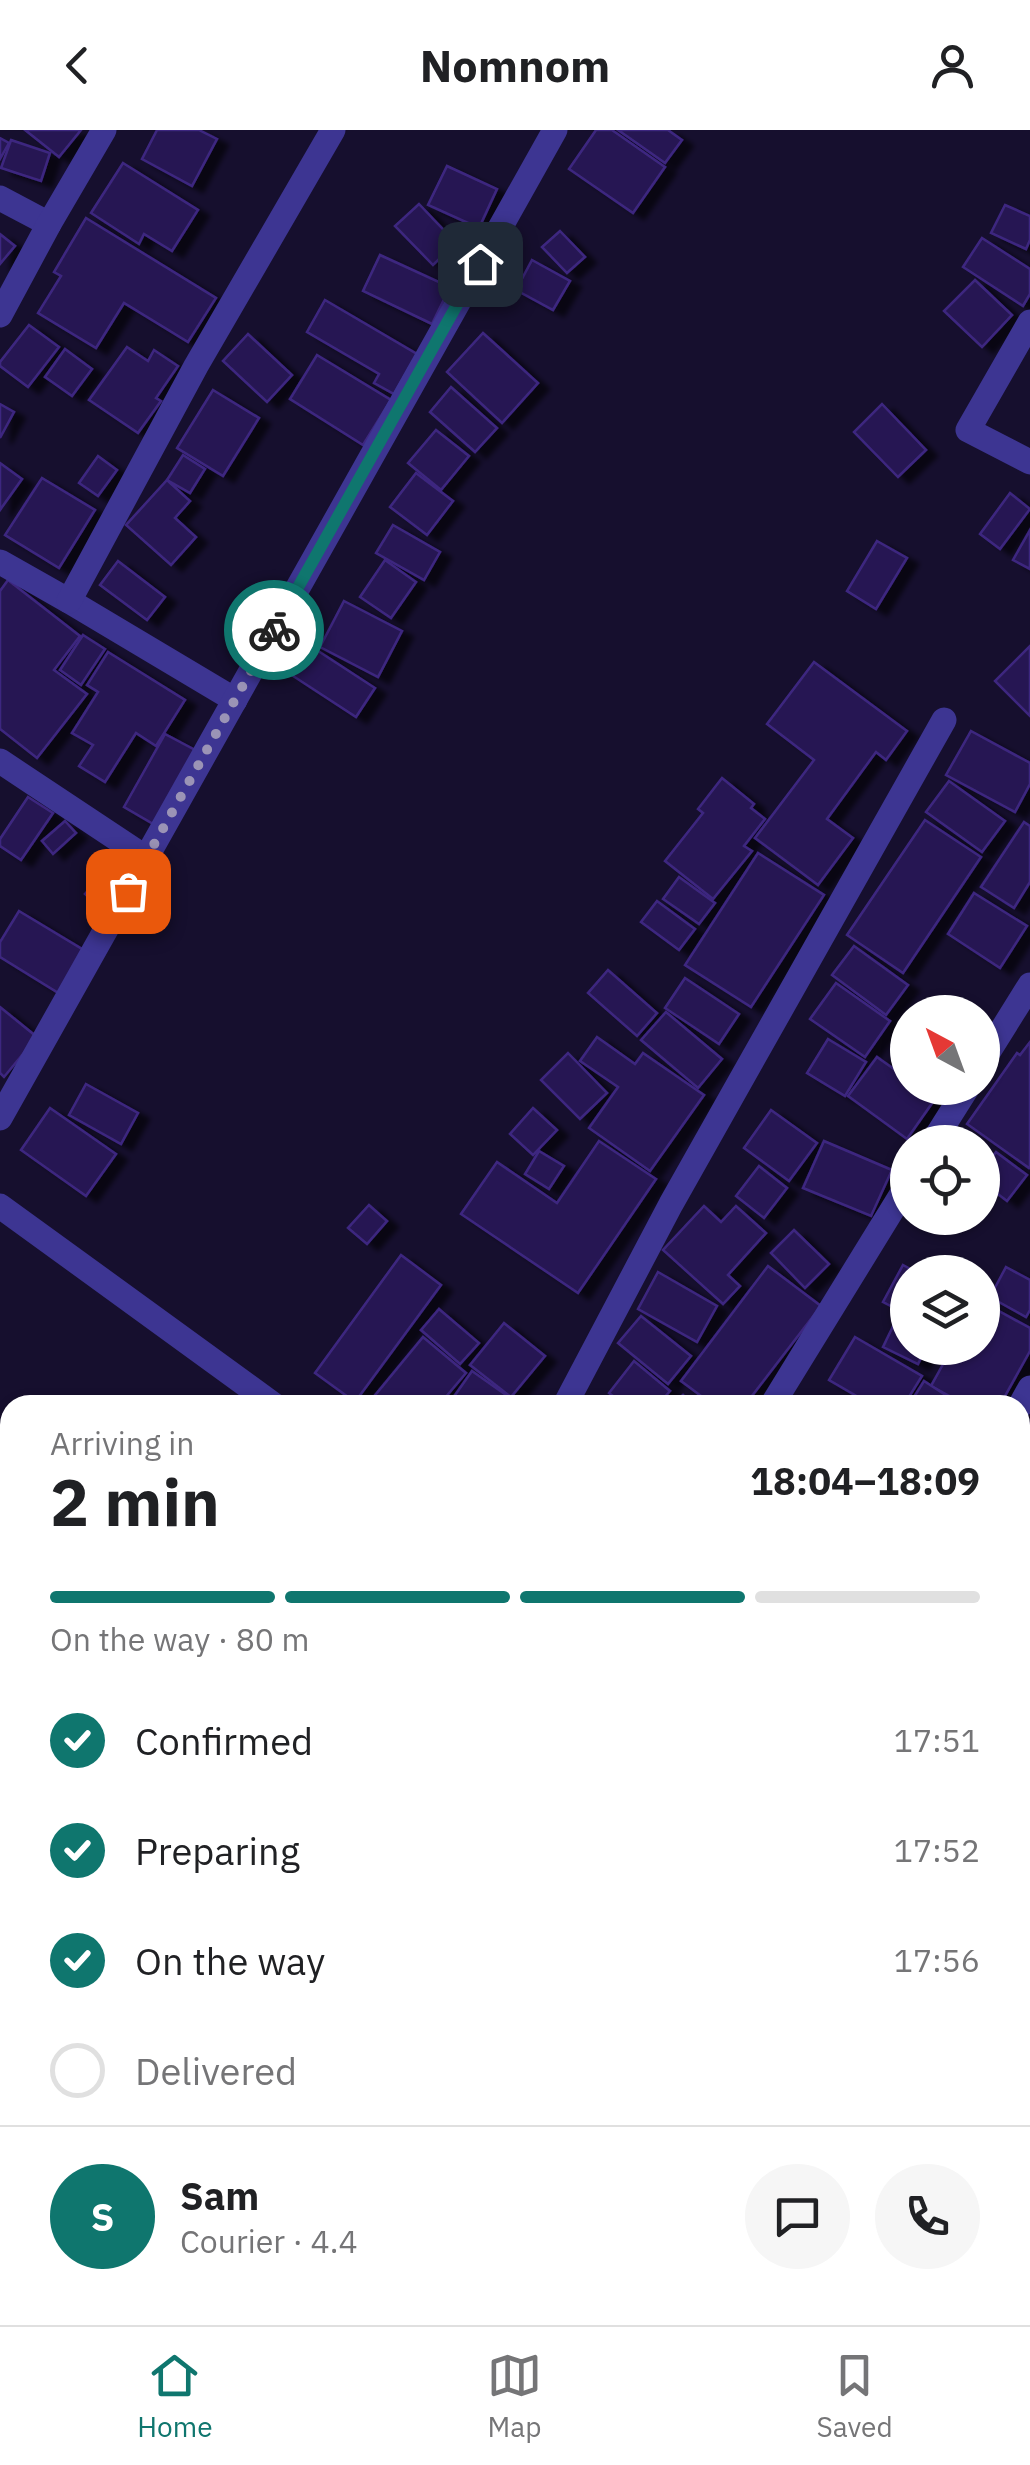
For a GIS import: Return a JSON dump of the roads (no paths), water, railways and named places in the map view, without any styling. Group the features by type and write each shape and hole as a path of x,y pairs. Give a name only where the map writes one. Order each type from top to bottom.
{"street":[{"path":"0,315 104,130"},
{"path":"70,601 196,366 333,130"},
{"path":"0,1118 555,130"},
{"path":"0,198 49,224"},
{"path":"1030,322 968,430 1030,462"},
{"path":"0,562 235,700"},
{"path":"570,1395 670,1204 944,720"},
{"path":"0,761 146,858"},
{"path":"1000,1033 1030,985"},
{"path":"0,1206 260,1395"},
{"path":"778,1395 890,1213"}]}
